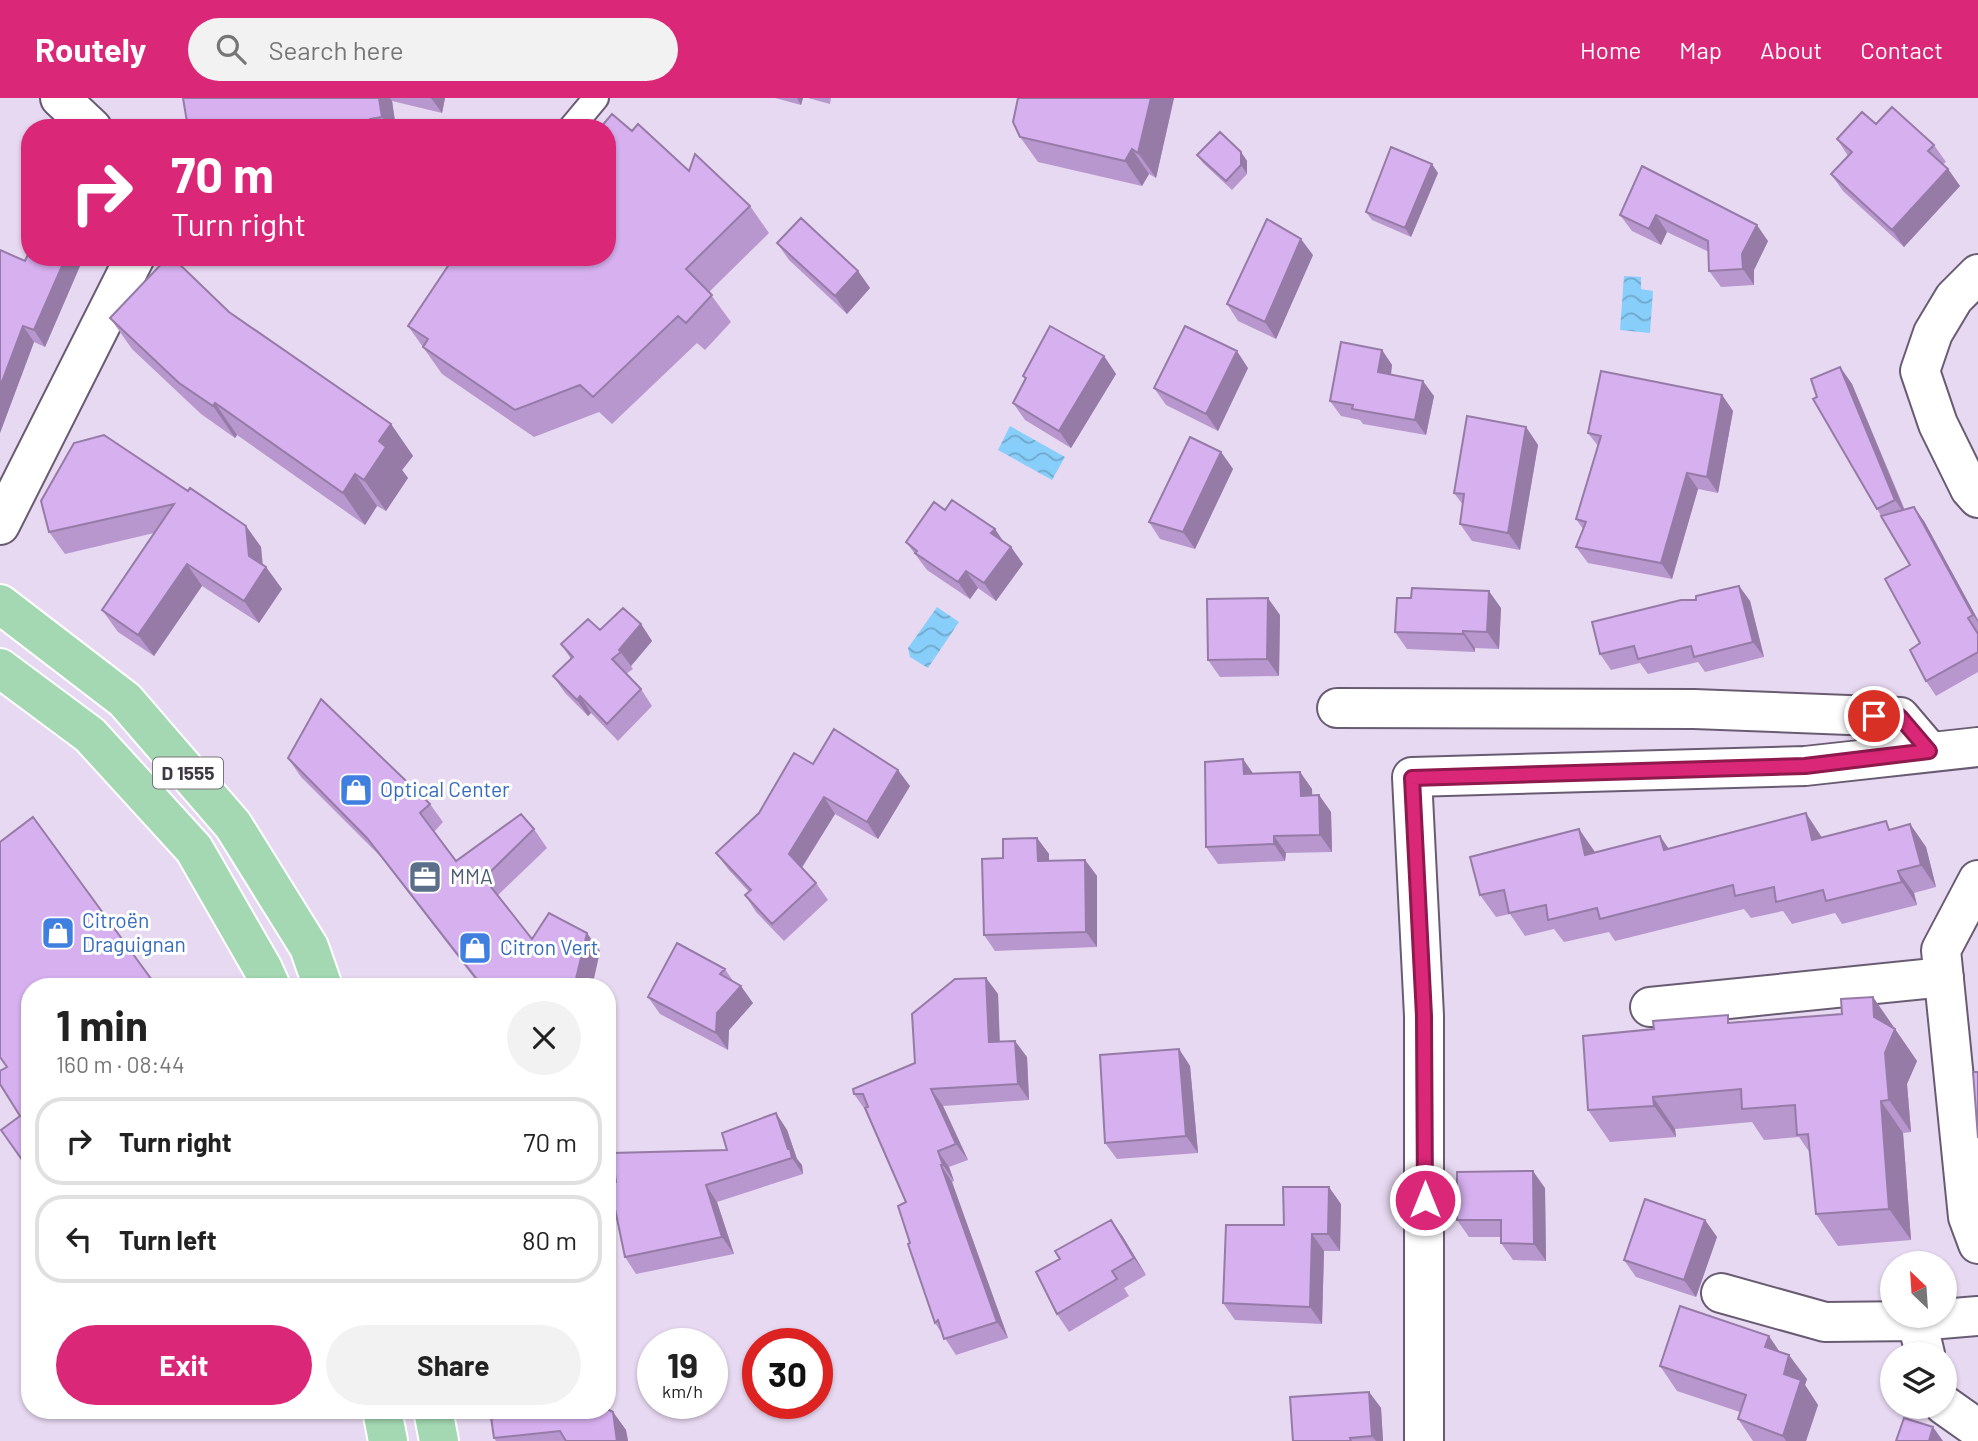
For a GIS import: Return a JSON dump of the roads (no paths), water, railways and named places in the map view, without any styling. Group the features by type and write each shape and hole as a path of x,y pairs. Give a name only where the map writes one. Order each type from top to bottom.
{"main road":[{"name":"D 1555","path":"0,604 125,701 233,825 309,947 320,978"},
{"name":"D 1555","path":"0,668 90,735 194,849 267,978"},
{"path":"384,1419 388,1441"},
{"path":"435,1419 439,1441"}],"street":[{"path":"60,98 82,119"},
{"path":"0,525 130,266"},
{"path":"1978,274 1954,298 1933,333 1920,371 1938,424 1970,489 1978,498"},
{"path":"1337,708 1694,709 1900,717 1929,751"},
{"path":"1424,1441 1424,1016 1412,778 1805,766 1978,747"},
{"path":"1978,880 1941,950 1968,1217 1978,1244"},
{"path":"1650,1007 1944,977"},
{"path":"1721,1293 1825,1322 1921,1338 1978,1316"},
{"path":"1957,1414 1978,1429"}],"lane":[{"path":"578,119 596,98"}],"water":[{"path":"1624,276 1641,277 1641,289 1653,291 1650,333 1620,330"},
{"path":"1010,426 1065,457 1052,480 998,450"},
{"path":"937,607 959,622 928,668 910,657 908,648"}],"place":[{"name":"Optical Center","path":"356,790"},
{"name":"MMA","path":"425,877"},
{"name":"Citroën Draguignan","path":"58,933"},
{"name":"Citron Vert","path":"475,948"}]}
